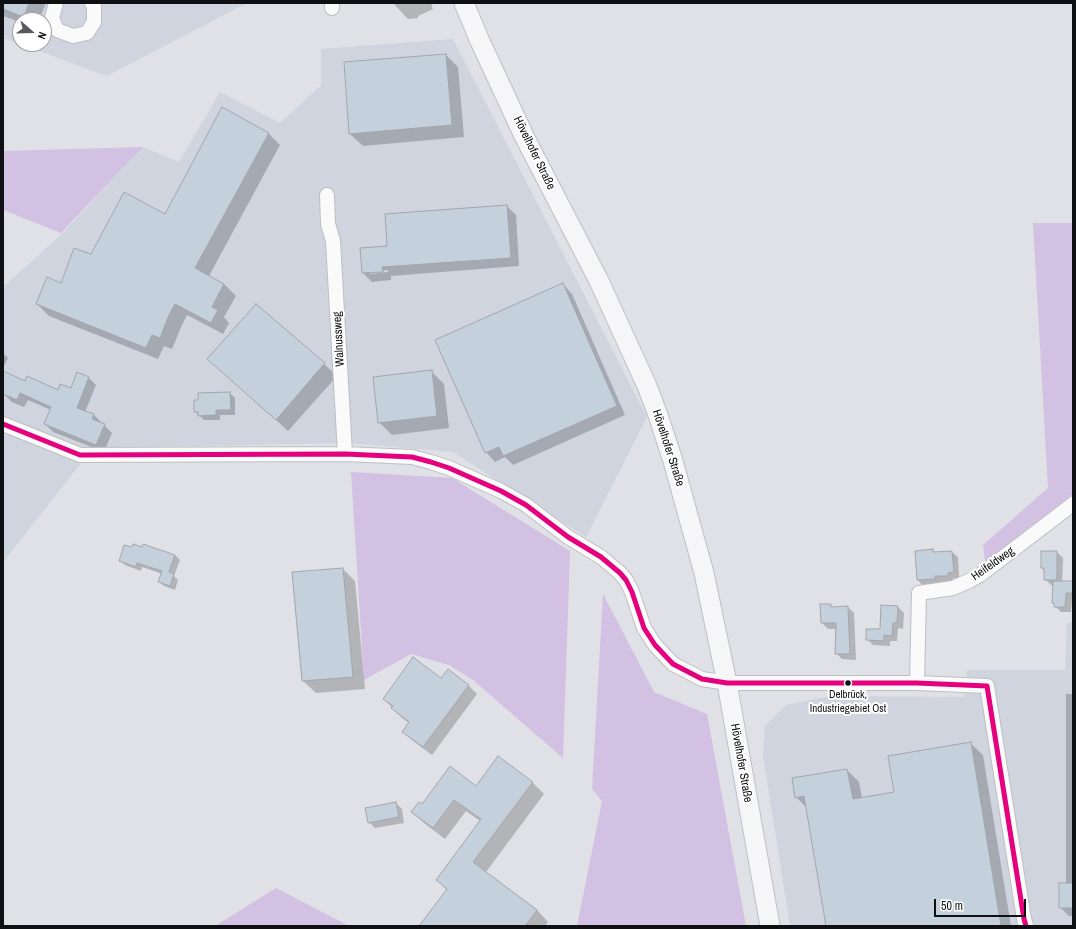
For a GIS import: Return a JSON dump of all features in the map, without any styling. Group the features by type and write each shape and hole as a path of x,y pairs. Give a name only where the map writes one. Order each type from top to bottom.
{"main road":[{"name":"Hövelhofer Straße","path":"464,3 521,129 599,281 647,386 673,461 704,573 727,683 770,926"}],"street":[{"path":"56,3 52,18 57,30 73,36 87,33 94,22 94,6 92,3"},
{"name":"Walnussweg","path":"327,195 328,224 333,241 345,454"},
{"path":"3,424 80,455 345,454 412,457 431,462 449,468 501,491 526,505 568,537 600,557 620,573 626,580 632,592 644,628 655,645 673,664 702,679 727,683 917,683 987,686 1022,911 1026,926"},
{"name":"Heifeldweg","path":"917,683 919,593 953,588 980,575 1073,504"}],"shaded area":[{"path":"3,3 247,3 107,76 41,52 52,52 52,12 12,12 12,41 3,38"},
{"path":"453,39 647,417 586,537 453,452 347,443 93,448 3,562 3,287 61,235 143,147 179,162 220,92 280,123 321,85 321,49"},
{"path":"143,147 61,233 3,210 3,151"},
{"path":"1033,223 1073,223 1073,494 985,562 983,545 1048,488"},
{"path":"351,472 452,478 570,551 563,758 473,680 449,665 411,654 364,680"},
{"path":"603,594 654,692 707,714 746,926 577,926 602,801 592,789"},
{"path":"1073,622 1073,926 790,926 763,756 765,726 786,705 830,696 964,697 967,670 1065,670 1067,623"},
{"path":"276,888 349,926 215,926"}],"building":[{"path":"3,3 29,3 26,12 12,12 3,9"},
{"path":"446,54 452,125 349,134 344,62"},
{"path":"222,107 269,133 195,268 224,284 212,307 218,310 211,323 175,304 160,338 152,335 146,348 36,304 47,277 61,283 74,248 91,254 124,192 165,214"},
{"path":"507,205 511,258 382,267 383,272 362,273 360,248 387,246 385,214"},
{"path":"563,283 617,406 503,456 499,447 485,453 435,340"},
{"path":"256,304 325,363 276,420 207,359"},
{"path":"432,370 437,416 378,423 373,377"},
{"path":"3,371 25,381 27,376 58,390 60,384 71,388 77,372 89,377 77,408 94,414 92,419 105,424 96,445 44,424 51,407 20,393 17,400 3,394"},
{"path":"230,392 231,410 216,410 216,415 198,416 198,412 194,412 194,400 198,400 198,393"},
{"path":"133,544 142,547 143,544 175,555 169,572 174,574 170,586 158,582 162,571 137,563 136,567 119,561 124,545 132,547"},
{"path":"933,549 933,552 952,551 954,572 948,573 948,576 935,576 935,579 917,580 915,551"},
{"path":"1041,551 1057,551 1057,580 1044,580 1044,568 1041,568"},
{"path":"343,568 353,677 302,681 292,572"},
{"path":"1053,581 1073,581 1073,593 1066,593 1065,607 1054,607 1054,603 1052,603"},
{"path":"820,604 831,604 831,607 848,606 850,654 835,654 836,623 821,623"},
{"path":"881,605 898,606 897,623 893,623 892,636 884,635 884,641 866,640 866,629 880,629"},
{"path":"413,657 441,678 448,669 469,685 423,747 402,732 409,722 391,708 393,706 383,699"},
{"path":"971,742 1001,926 826,926 804,796 795,798 792,778 847,769 853,799 894,792 888,756"},
{"path":"498,756 533,782 473,862 537,910 525,926 419,926 447,889 436,880 481,819 454,800 433,828 411,812 419,802 422,804 450,766 476,786"},
{"path":"396,802 399,817 368,823 365,808"},
{"path":"1059,883 1073,883 1073,908 1059,908"}],"transit line":[{"path":"3,424 80,455 345,454 412,457 431,462 449,468 501,491 526,505 568,537 601,557 626,580 632,592 644,628 655,645 673,664 702,679 727,683 917,683 987,686 1026,926"}],"place":[{"name":"Delbrück, Industriegebiet Ost","path":"848,683"}]}
